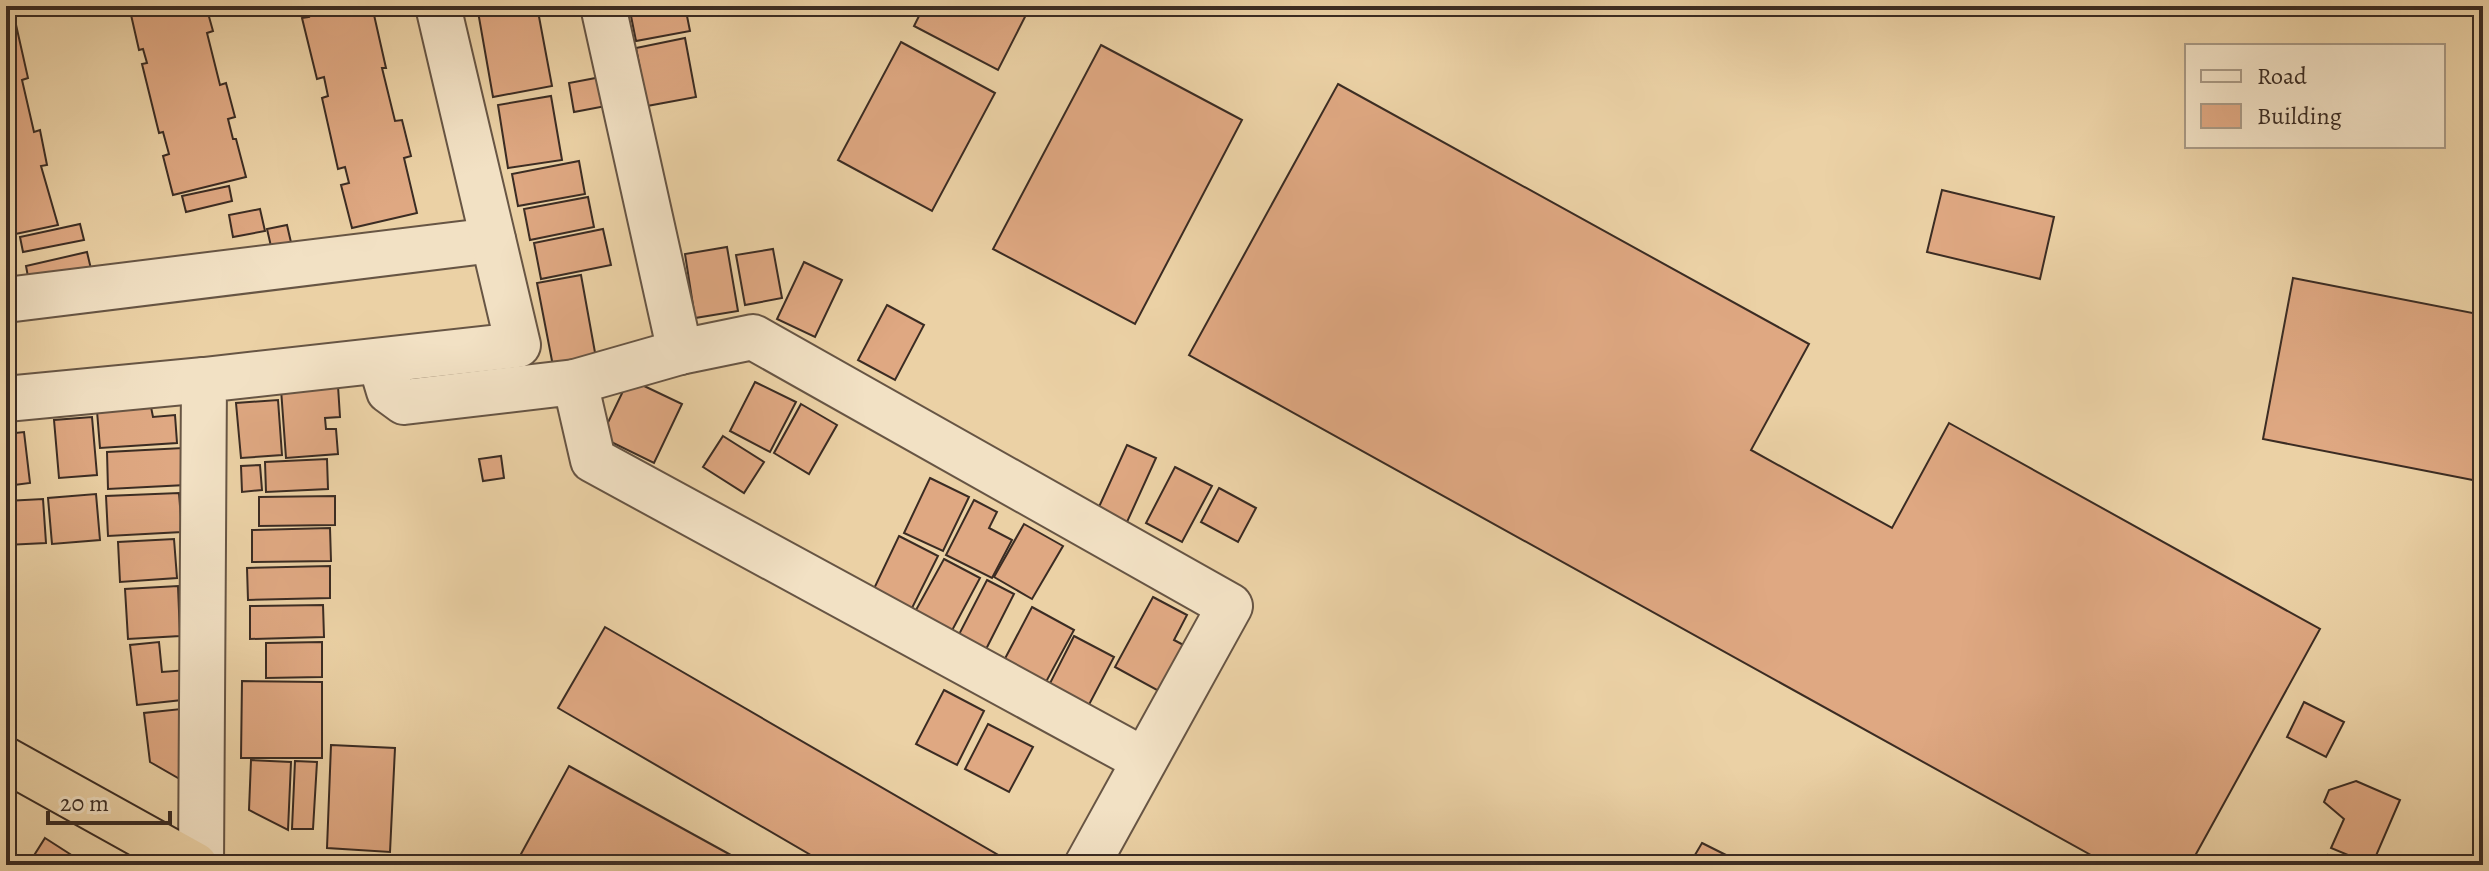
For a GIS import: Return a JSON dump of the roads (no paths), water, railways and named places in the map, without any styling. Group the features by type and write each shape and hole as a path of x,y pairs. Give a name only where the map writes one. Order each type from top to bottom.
{"highway":[{"path":"6,760 198,865"}],"street":[{"path":"6,399 518,345 438,6"},
{"path":"603,6 680,352"},
{"path":"6,300 493,240"},
{"path":"380,361 389,391 404,402 575,382 680,352 753,337 1230,606 1087,865"},
{"path":"198,865 204,380"},
{"path":"575,382 593,460 1144,760"}]}
